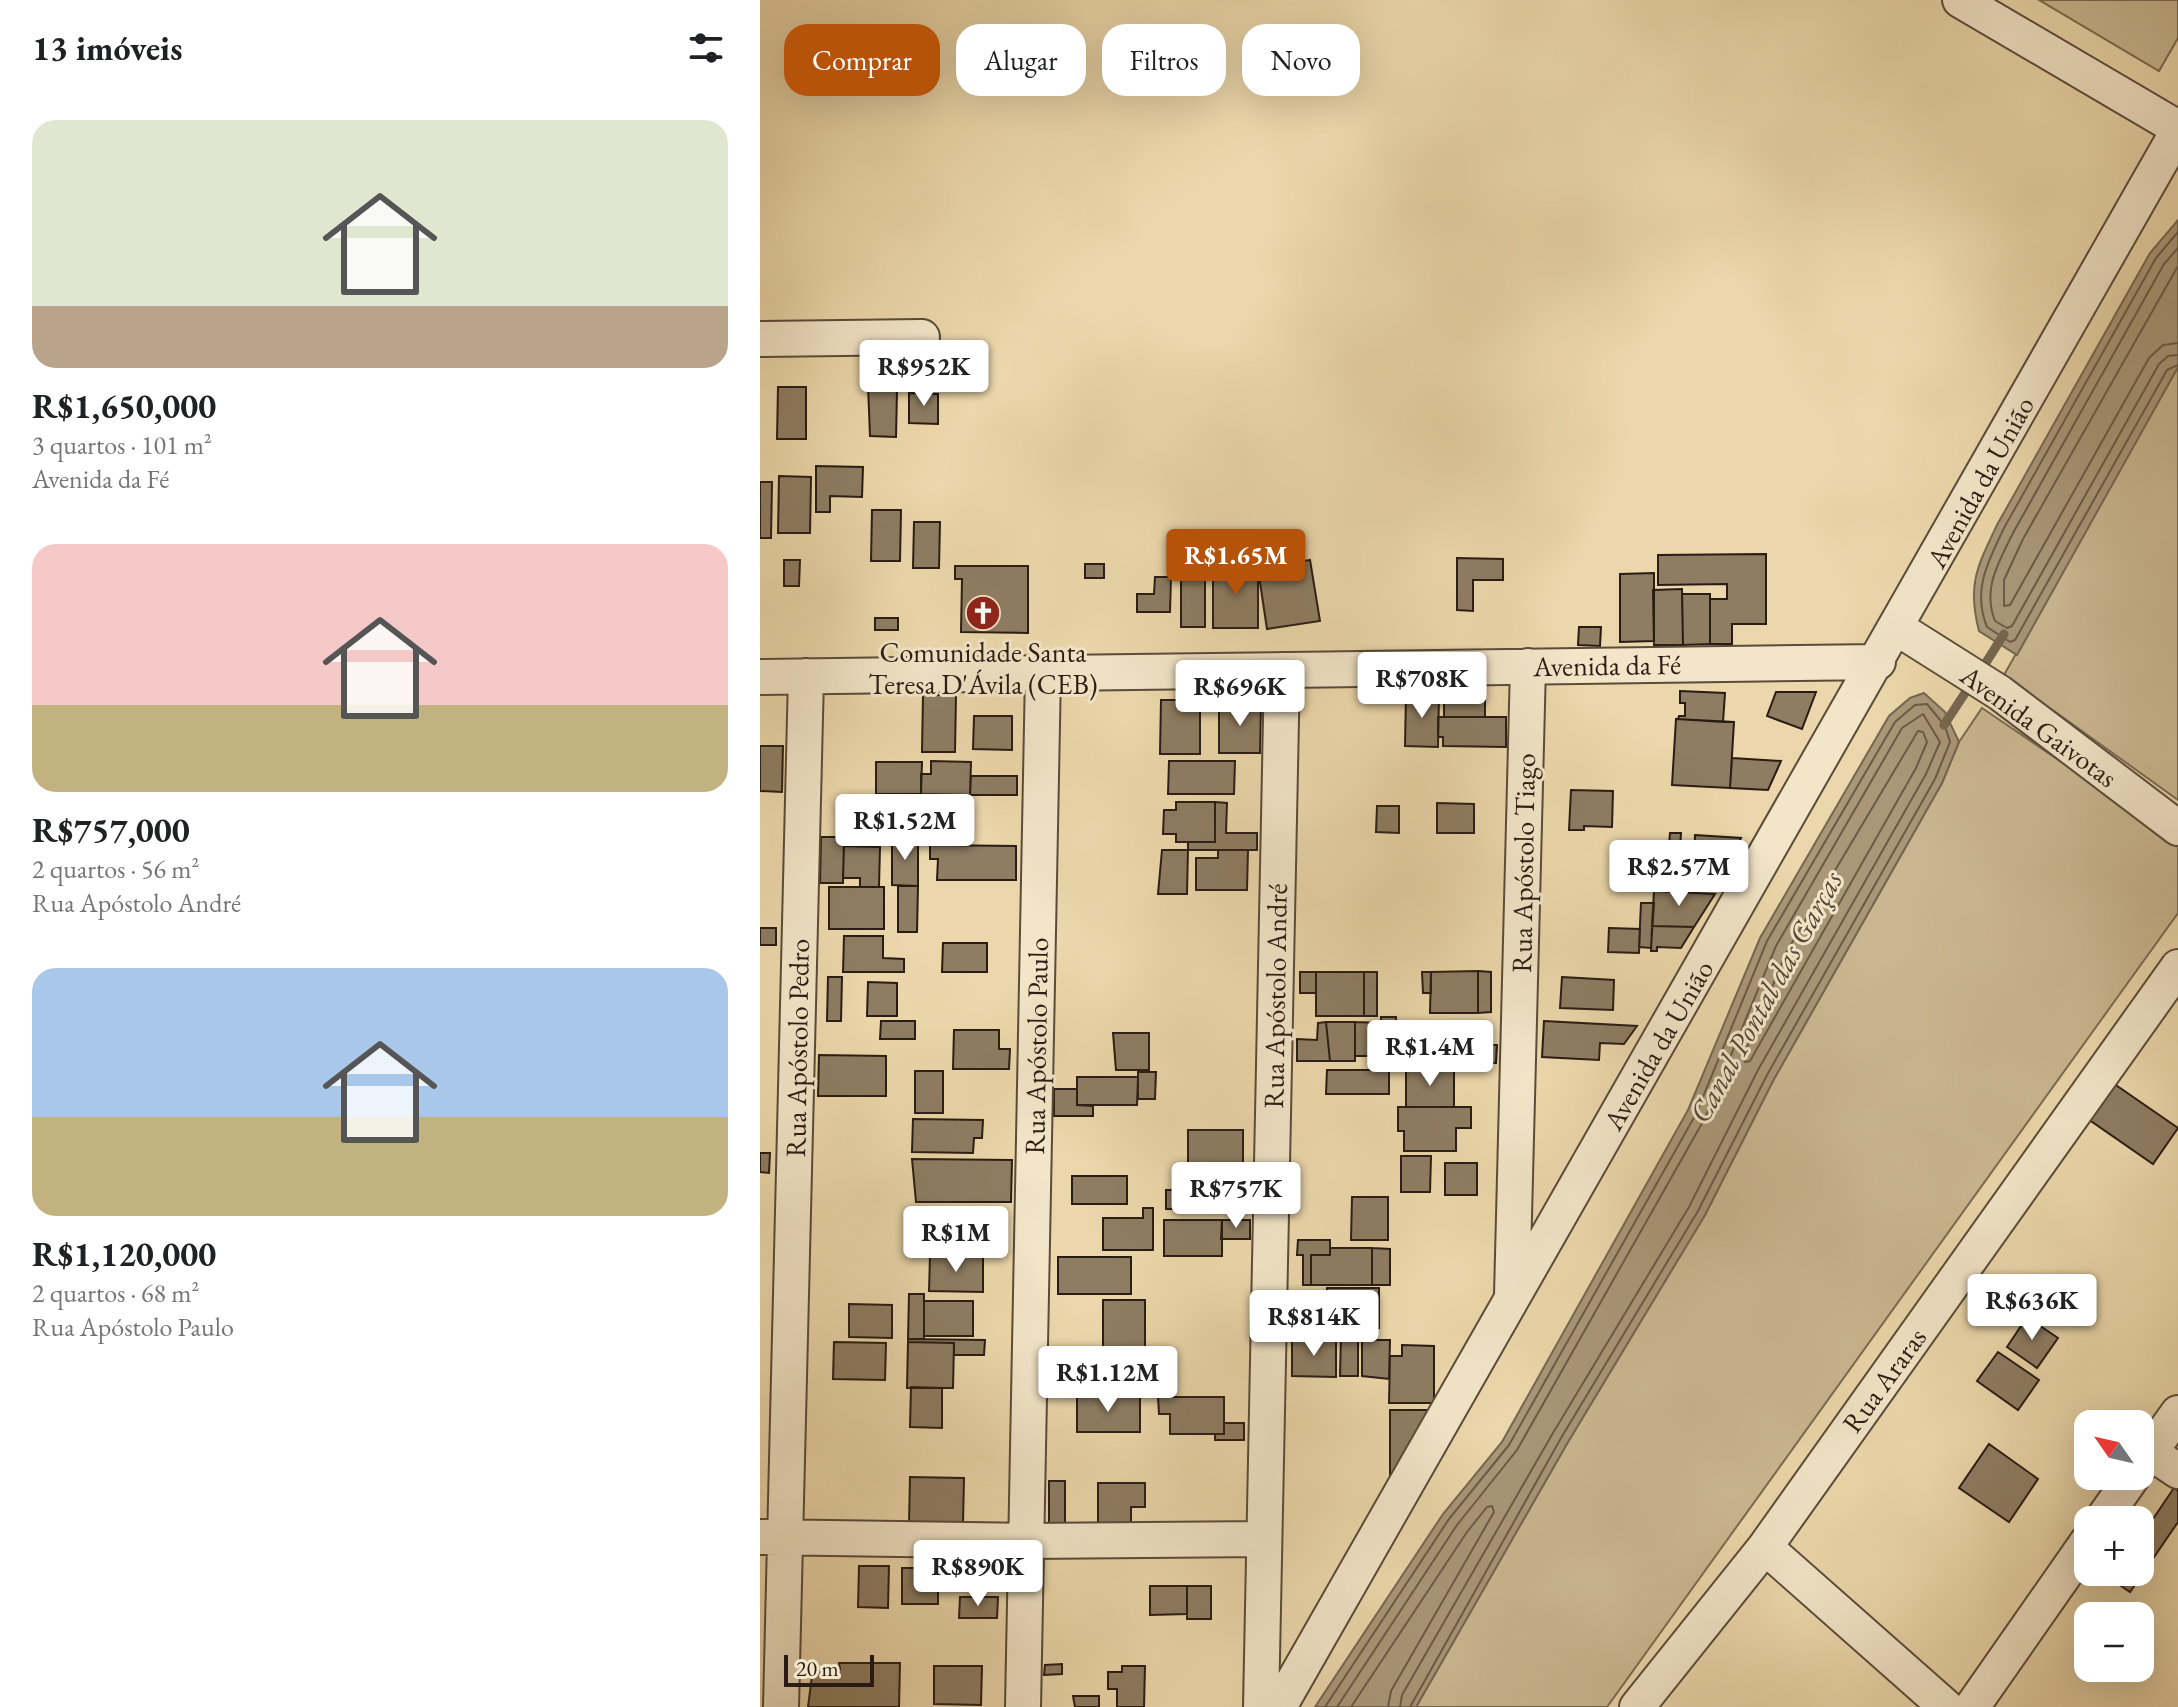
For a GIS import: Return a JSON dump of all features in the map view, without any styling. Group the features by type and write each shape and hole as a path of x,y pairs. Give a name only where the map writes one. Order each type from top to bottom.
{"street":[{"path":"1960,0 2178,129"},
{"name":"Avenida da União","path":"1279,1707 1878,662 2178,129"},
{"path":"760,339 922,337"},
{"name":"Avenida Gaivotas","path":"1897,628 2000,693 2178,828"},
{"name":"Avenida da Fé","path":"760,677 1878,662"},
{"name":"Rua Apóstolo Tiago","path":"1512,1299 1528,666"},
{"name":"Rua Apóstolo André","path":"1261,1707 1282,670"},
{"name":"Rua Apóstolo Paulo","path":"1023,1707 1043,673"},
{"name":"Rua Apóstolo Pedro","path":"781,1707 773,1537 806,676"},
{"name":"Rua Araras","path":"1637,1707 1765,1547 2178,967"},
{"path":"2154,1447 2178,1413"},
{"path":"2154,1467 2178,1471"},
{"path":"773,1537 1027,1541 1264,1539"},
{"path":"1765,1547 1946,1707"},
{"path":"1972,1707 2074,1561"}],"shaded area":[{"path":"2039,0 2178,0 2178,38 2159,71"},
{"path":"2178,367 2178,800 2004,675"},
{"path":"1982,708 2178,841 2178,913 1607,1707 1416,1707 1568,1442 1705,1215 1774,1079 1942,783 1959,742"}],"water":[{"path":"2178,220 2178,367 2017,655 1979,631 1974,588 1979,565 1997,525 2150,253"},
{"path":"1924,693 1945,712 1959,742 1942,783 1774,1079 1705,1215 1568,1442 1416,1707 1315,1707 1443,1514 1502,1442 1688,1110 1760,938 1889,716 1910,698"}],"building":[{"path":"868,385 887,385 887,391 897,391 896,437 870,436"},
{"path":"778,387 806,387 806,439 777,439"},
{"path":"909,393 938,394 938,424 909,423"},
{"path":"816,466 863,467 862,497 830,496 830,512 816,512"},
{"path":"779,476 811,477 810,533 778,533"},
{"path":"760,482 772,482 771,538 760,538"},
{"path":"872,510 901,510 900,561 871,561"},
{"path":"914,522 940,522 939,568 913,568"},
{"path":"1766,554 1766,624 1732,624 1732,644 1710,644 1710,599 1727,599 1727,584 1658,585 1658,555"},
{"path":"1457,558 1503,559 1503,580 1473,580 1473,611 1457,610"},
{"path":"784,560 800,560 799,586 784,586"},
{"path":"1310,560 1320,621 1267,629 1258,569"},
{"path":"1085,564 1104,564 1104,578 1085,578"},
{"path":"955,566 1028,566 1028,633 961,632 962,579 955,579"},
{"path":"1213,566 1258,566 1258,628 1213,628"},
{"path":"1181,571 1205,571 1205,627 1181,627"},
{"path":"1654,573 1654,641 1620,642 1620,574"},
{"path":"1155,577 1171,577 1170,612 1137,612 1137,594 1154,594"},
{"path":"1682,589 1683,645 1654,645 1653,590"},
{"path":"1682,594 1710,594 1710,644 1683,645"},
{"path":"875,618 898,618 898,630 875,630"},
{"path":"1579,627 1601,627 1600,646 1578,645"},
{"path":"1680,691 1725,693 1723,722 1678,719 1685,716 1685,703 1680,703"},
{"path":"1776,692 1816,692 1802,729 1767,716"},
{"path":"1406,694 1439,695 1438,747 1405,746"},
{"path":"1444,694 1485,694 1485,717 1444,717"},
{"path":"923,695 956,695 955,752 922,752"},
{"path":"1161,700 1200,700 1200,754 1160,754"},
{"path":"1219,702 1261,703 1260,753 1219,753"},
{"path":"974,716 1012,716 1012,750 973,749"},
{"path":"1438,717 1506,717 1506,747 1443,746 1443,737 1438,737"},
{"path":"1676,719 1734,722 1730,788 1672,785"},
{"path":"760,746 783,746 782,792 760,791"},
{"path":"1732,758 1781,761 1768,790 1730,788"},
{"path":"931,761 971,762 970,795 921,794 921,774 931,774"},
{"path":"1169,761 1235,761 1234,794 1168,794"},
{"path":"876,762 922,762 921,794 876,794"},
{"path":"971,776 1017,776 1017,795 970,795"},
{"path":"1571,790 1613,791 1612,827 1584,826 1584,830 1569,830"},
{"path":"926,802 960,802 960,835 925,835"},
{"path":"1176,802 1215,802 1215,842 1176,842 1176,834 1163,834 1164,810 1176,810"},
{"path":"1215,802 1227,803 1226,833 1257,833 1257,850 1188,850 1188,842 1215,842"},
{"path":"1437,803 1474,804 1474,833 1437,833"},
{"path":"1377,806 1399,806 1399,833 1376,832"},
{"path":"1670,833 1681,833 1678,884 1649,883 1650,871 1644,870 1646,844 1669,845"},
{"path":"1695,835 1741,838 1729,862 1694,862"},
{"path":"821,837 844,837 843,883 820,883"},
{"path":"892,839 918,839 918,886 892,885"},
{"path":"930,845 1016,846 1016,880 937,880 938,859 930,859"},
{"path":"844,846 880,847 879,887 860,887 860,878 843,878"},
{"path":"1162,850 1188,850 1187,894 1158,894"},
{"path":"1218,850 1248,850 1247,890 1196,890 1196,858 1218,858"},
{"path":"1688,862 1729,862 1718,883 1687,881"},
{"path":"898,886 918,886 917,932 898,932"},
{"path":"829,887 884,887 884,929 829,929"},
{"path":"1654,891 1715,894 1694,927 1652,926"},
{"path":"1641,903 1654,903 1651,948 1639,947"},
{"path":"1652,926 1694,927 1681,948 1657,947 1657,951 1651,951"},
{"path":"760,928 776,928 776,945 760,945"},
{"path":"1609,928 1640,929 1639,953 1608,952"},
{"path":"844,936 883,936 883,958 904,959 904,972 843,972"},
{"path":"943,943 987,943 987,972 942,972"},
{"path":"1478,971 1491,972 1491,1012 1478,1013"},
{"path":"1478,971 1478,1013 1430,1013 1431,972"},
{"path":"1300,972 1316,972 1316,993 1300,993"},
{"path":"1316,972 1364,972 1364,1016 1316,1016"},
{"path":"1364,972 1377,972 1377,1016 1364,1016"},
{"path":"1422,972 1431,972 1431,993 1423,993"},
{"path":"828,977 842,977 841,1021 827,1021"},
{"path":"1562,977 1614,980 1613,1010 1560,1008"},
{"path":"868,982 897,983 897,1016 867,1016"},
{"path":"1381,1017 1396,1017 1396,1056 1381,1056"},
{"path":"881,1021 915,1021 915,1039 880,1039"},
{"path":"1544,1021 1637,1026 1624,1044 1600,1043 1599,1060 1542,1057"},
{"path":"1326,1022 1330,1061 1297,1061 1297,1039 1317,1040 1318,1023"},
{"path":"1326,1022 1355,1022 1355,1061 1330,1061"},
{"path":"1355,1022 1381,1023 1381,1056 1355,1056"},
{"path":"1410,1026 1460,1027 1460,1057 1409,1057"},
{"path":"954,1030 999,1030 999,1049 1010,1049 1009,1069 953,1069"},
{"path":"1113,1033 1149,1033 1149,1070 1116,1070"},
{"path":"1460,1045 1497,1045 1496,1063 1460,1062"},
{"path":"819,1055 886,1056 886,1096 818,1096"},
{"path":"1454,1068 1454,1107 1406,1107 1406,1069"},
{"path":"1327,1070 1389,1070 1389,1094 1326,1094"},
{"path":"915,1071 943,1071 943,1113 915,1113"},
{"path":"1138,1072 1156,1072 1155,1099 1138,1099"},
{"path":"1077,1077 1138,1077 1137,1105 1077,1105"},
{"path":"2110,1081 2178,1128 2153,1164 2085,1117"},
{"path":"1054,1089 1077,1089 1077,1105 1093,1106 1093,1116 1054,1116"},
{"path":"1398,1107 1471,1107 1471,1128 1456,1128 1456,1151 1404,1151 1404,1131 1398,1131"},
{"path":"913,1119 983,1120 982,1138 974,1138 973,1153 912,1152"},
{"path":"1188,1130 1243,1130 1243,1165 1188,1165"},
{"path":"760,1153 770,1153 769,1173 760,1172"},
{"path":"1401,1156 1431,1156 1430,1192 1401,1192"},
{"path":"912,1159 1012,1160 1011,1202 916,1202"},
{"path":"1445,1163 1477,1163 1477,1195 1445,1195"},
{"path":"1183,1165 1198,1165 1198,1209 1166,1209 1166,1190 1183,1190"},
{"path":"1198,1165 1250,1165 1249,1209 1198,1209"},
{"path":"1072,1176 1127,1176 1127,1204 1072,1204"},
{"path":"1352,1197 1388,1197 1388,1240 1351,1240"},
{"path":"1143,1208 1153,1208 1153,1250 1103,1250 1103,1218 1143,1218"},
{"path":"1164,1220 1222,1220 1222,1256 1164,1256"},
{"path":"1222,1220 1250,1220 1250,1239 1221,1239"},
{"path":"1298,1240 1330,1240 1330,1255 1311,1255 1311,1285 1303,1285 1303,1255 1297,1255"},
{"path":"1330,1248 1372,1248 1372,1285 1311,1285 1311,1255 1330,1255"},
{"path":"1372,1248 1390,1249 1390,1285 1372,1285"},
{"path":"930,1256 983,1256 983,1292 929,1291"},
{"path":"1058,1257 1131,1257 1131,1294 1058,1294"},
{"path":"1327,1288 1379,1288 1379,1328 1327,1328"},
{"path":"909,1294 924,1294 924,1339 908,1339"},
{"path":"1103,1300 1145,1300 1145,1388 1091,1388 1090,1374 1103,1374"},
{"path":"924,1301 973,1301 973,1336 924,1336"},
{"path":"849,1304 892,1305 892,1338 849,1337"},
{"path":"2027,1317 2058,1338 2037,1368 2007,1347"},
{"path":"1341,1335 1358,1335 1358,1376 1340,1376"},
{"path":"908,1339 985,1340 984,1355 954,1355 954,1343 908,1342"},
{"path":"1292,1339 1336,1339 1336,1377 1292,1376"},
{"path":"1362,1340 1390,1340 1389,1379 1362,1376"},
{"path":"834,1342 886,1343 885,1380 833,1379"},
{"path":"908,1342 954,1343 953,1388 907,1388"},
{"path":"1402,1345 1434,1346 1434,1403 1389,1403 1390,1356 1402,1356"},
{"path":"1998,1352 2039,1380 2018,1410 1977,1381"},
{"path":"911,1387 942,1388 942,1428 910,1427"},
{"path":"1077,1396 1140,1396 1140,1432 1077,1432"},
{"path":"1158,1397 1224,1397 1224,1434 1170,1434 1170,1414 1159,1414"},
{"path":"1390,1410 1428,1410 1397,1479 1390,1480"},
{"path":"1224,1423 1244,1423 1244,1440 1215,1440 1215,1434 1224,1434"},
{"path":"1989,1444 2038,1479 2009,1522 1959,1488"},
{"path":"910,1477 964,1478 963,1523 909,1523"},
{"path":"1049,1481 1065,1481 1065,1524 1049,1524"},
{"path":"1098,1483 1145,1483 1145,1507 1131,1507 1131,1529 1098,1529"},
{"path":"2174,1488 2178,1491 2178,1522 2154,1557 2154,1517"},
{"path":"859,1566 889,1566 888,1608 858,1607"},
{"path":"902,1568 938,1568 938,1604 902,1604"},
{"path":"1150,1586 1187,1586 1187,1614 1150,1615"},
{"path":"1187,1586 1211,1586 1211,1619 1187,1619"},
{"path":"960,1597 998,1597 997,1618 959,1618"},
{"path":"839,1663 900,1663 899,1707 808,1707 813,1668 840,1669"},
{"path":"1062,1664 1062,1674 1044,1675 1045,1665"},
{"path":"934,1666 982,1666 981,1705 934,1704"},
{"path":"1122,1666 1145,1666 1144,1707 1117,1707 1117,1689 1108,1689 1108,1672 1122,1672"},
{"path":"1073,1696 1099,1696 1099,1707 1075,1707"}],"waterway":[{"name":"Canal Pontal das Garças","path":"1980,672 2004,634"},
{"name":"Canal Pontal das Garças","path":"1944,725 1971,684"}],"place":[{"name":"Comunidade Santa Teresa D'Ávila (CEB)","path":"983,613"}]}
